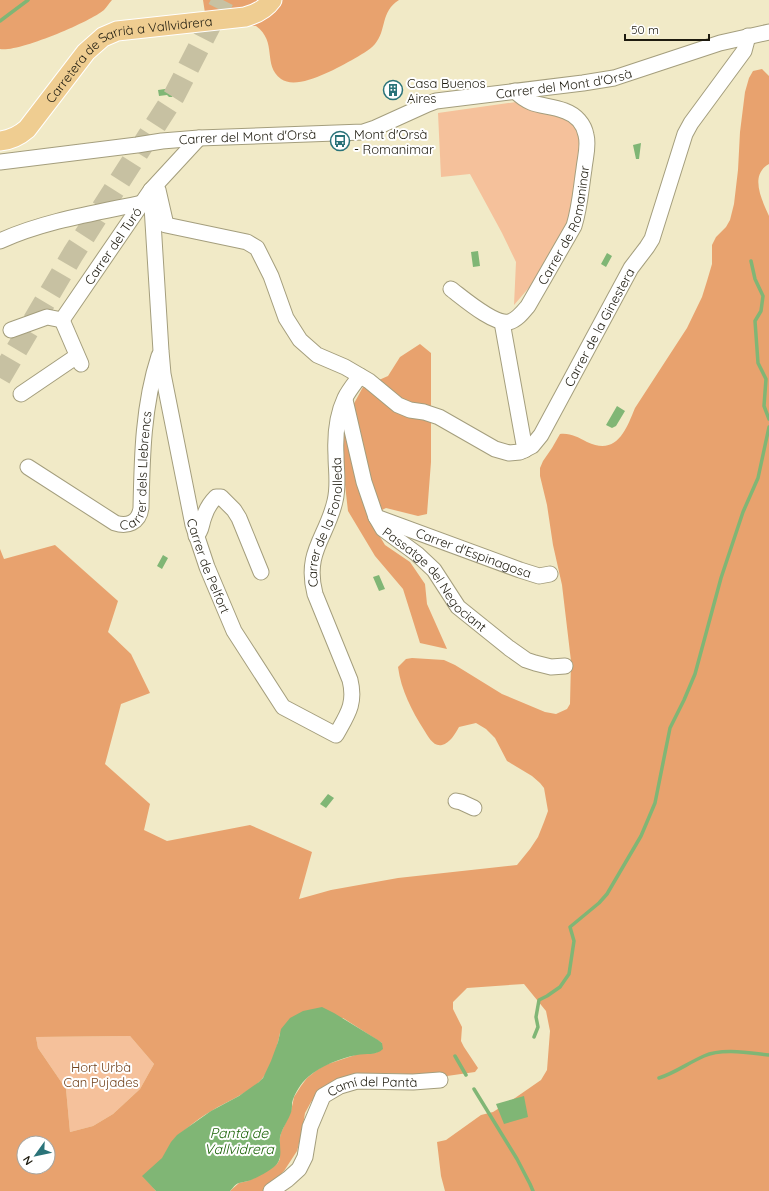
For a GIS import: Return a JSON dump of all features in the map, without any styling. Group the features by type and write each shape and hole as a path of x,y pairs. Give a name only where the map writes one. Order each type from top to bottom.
{"main road":[{"name":"Carretera de Sarrià a Vallvidrera","path":"0,141 14,138 27,130 80,59 91,46 103,37 117,31 244,17 260,12 272,0"}],"street":[{"name":"Carrer del Mont d'Orsà","path":"0,162 136,145 162,140 363,132 436,101 614,78 720,43 769,32"},
{"name":"Carrer de la Ginestera","path":"526,450 532,446 541,435 631,268 645,251 652,239 685,134 691,123 744,51 748,36"},
{"name":"Carrer de Romaninar","path":"502,322 517,318 528,306 572,231 577,215 587,143 587,136 582,125 573,115 556,108 534,104 523,99 515,92"},
{"name":"Carrer del Turó","path":"62,320 154,187 199,138"},
{"path":"154,187 166,225 247,242 257,248 271,276 286,318 300,340 317,355 345,367 369,381 398,405 410,410 424,412 439,417 495,450 514,453 526,450 502,322 484,313 450,289"},
{"name":"Carrer de Pelfort","path":"154,187 161,351 164,374 196,536 234,631 283,707 336,735"},
{"path":"0,241 14,235 54,223 142,203"},
{"path":"11,330 47,317 62,320 79,360 20,394"},
{"name":"Carrer dels Llebrencs","path":"28,467 115,523 128,525 136,521 141,508 144,434 154,372 161,351"},
{"name":"Carrer de la Fonolleda","path":"336,735 351,705 352,687 315,594 311,573 317,544 329,520 336,500 338,478 336,442 337,427 345,398 360,376"},
{"name":"Passatge del Negociant","path":"345,398 364,482 376,517 383,529 417,554 434,570 458,607 509,648 526,660 535,663 551,667 565,666"},
{"path":"196,536 199,533 203,518 211,502 216,497 221,497 234,510 239,518 260,572"},
{"name":"Carrer d'Espinagosa","path":"376,517 538,576 550,574"},
{"path":"456,801 474,808"},
{"name":"Camí del Pantà","path":"271,1191 299,1169 305,1158 310,1127 323,1096 340,1086 356,1081 413,1082 440,1080"}],"green space":[{"path":"516,102 540,112 563,117 574,126 580,137 581,151 571,213 566,229 533,283 514,305 516,262 470,174 441,177 438,113"},
{"name":"Hort Urbà Can Pujades","path":"130,1036 154,1064 140,1089 113,1114 93,1126 70,1132 66,1089 38,1048 36,1037"}],"shaded area":[{"path":"0,0 112,0 104,10 96,15 53,36 37,42 9,49 0,49"},
{"path":"203,0 399,0 389,10 379,39 370,49 327,73 307,80 288,82 281,79 272,67 269,46 263,32 256,26 207,26"},
{"path":"762,69 769,76 769,164 763,169 758,181 763,203 769,216 769,1191 445,1191 441,1176 437,1142 446,1140 481,1115 493,1112 515,1098 541,1080 547,1070 550,1031 546,1011 524,984 467,988 453,1002 453,1009 462,1027 461,1041 478,1068 475,1072 447,1076 386,1073 347,1079 319,1093 311,1102 305,1113 297,1151 284,1171 264,1191 230,1191 239,1183 248,1181 277,1164 280,1159 281,1133 291,1111 294,1097 307,1078 325,1065 358,1054 376,1053 382,1043 343,1018 280,1033 274,1057 262,1079 246,1092 205,1115 178,1135 163,1158 143,1176 156,1191 0,1191 0,549 4,559 55,545 118,601 108,632 131,654 150,693 121,704 105,764 150,804 144,830 167,841 250,825 312,852 299,899 331,890 398,878 517,865 538,837 548,811 544,788 532,776 507,761 495,738 486,729 476,723 459,727 452,738 445,744 439,745 433,743 411,708 399,676 398,667 406,659 412,658 444,660 455,665 502,694 545,712 556,714 567,709 570,704 571,661 562,585 540,476 540,468 560,434 571,435 587,442 606,446 619,438 628,425 635,408 687,328 702,297 707,281 712,264 712,245 716,237 726,227 730,220 734,204 740,132 745,92 749,78 753,71","holes":["130,1036 154,1064 140,1089 113,1114 93,1126 70,1132 66,1089 38,1048 36,1037"]},
{"path":"420,344 431,353 431,462 427,514 418,516 386,508 368,517 385,545 410,562 425,584 427,604 447,649 420,643 403,589 375,556 348,511 344,476 343,435 345,420 363,387 388,376 400,357"}],"water":[{"path":"172,88 172,97 167,95 159,96 158,90"},
{"path":"641,143 639,159 636,159 633,145"},
{"path":"478,251 480,266 473,267 471,252"},
{"path":"607,253 612,256 606,267 601,264"},
{"path":"617,406 625,411 616,426 612,428 606,425"},
{"path":"163,555 168,558 162,569 157,566"},
{"path":"379,575 385,589 379,591 373,577"},
{"path":"328,794 334,798 326,808 320,804"},
{"name":"Pantà de Vallvidrera","path":"322,1007 378,1040 382,1043 383,1049 377,1053 357,1055 337,1060 319,1069 305,1079 294,1096 291,1114 280,1137 279,1161 275,1166 251,1180 235,1185 230,1191 156,1191 142,1176 162,1158 171,1142 177,1135 211,1111 239,1096 259,1082 263,1078 271,1061 281,1029 290,1018 303,1011"},
{"path":"524,1096 528,1117 504,1124 496,1104"}],"waterway":[{"path":"0,21 28,0"},
{"path":"751,261 755,279 763,296 761,311 755,321 758,363 766,379 764,406 769,419"},
{"path":"534,1037 538,1027 536,1017 539,1000 560,987 569,974 574,941 570,927 599,903 607,894 641,836 655,803 670,728 695,674 721,578 743,512 758,478 769,427"},
{"path":"659,1078 704,1056 719,1052 769,1055"},
{"path":"455,1056 466,1075"},
{"path":"474,1089 517,1159 533,1191"}],"tunnel":[{"path":"0,378 73,254 174,96 223,0"}],"place":[{"name":"Casa Buenos Aires","path":"393,90"},
{"name":"Mont d'Orsà - Romanimar","path":"340,141"}]}
